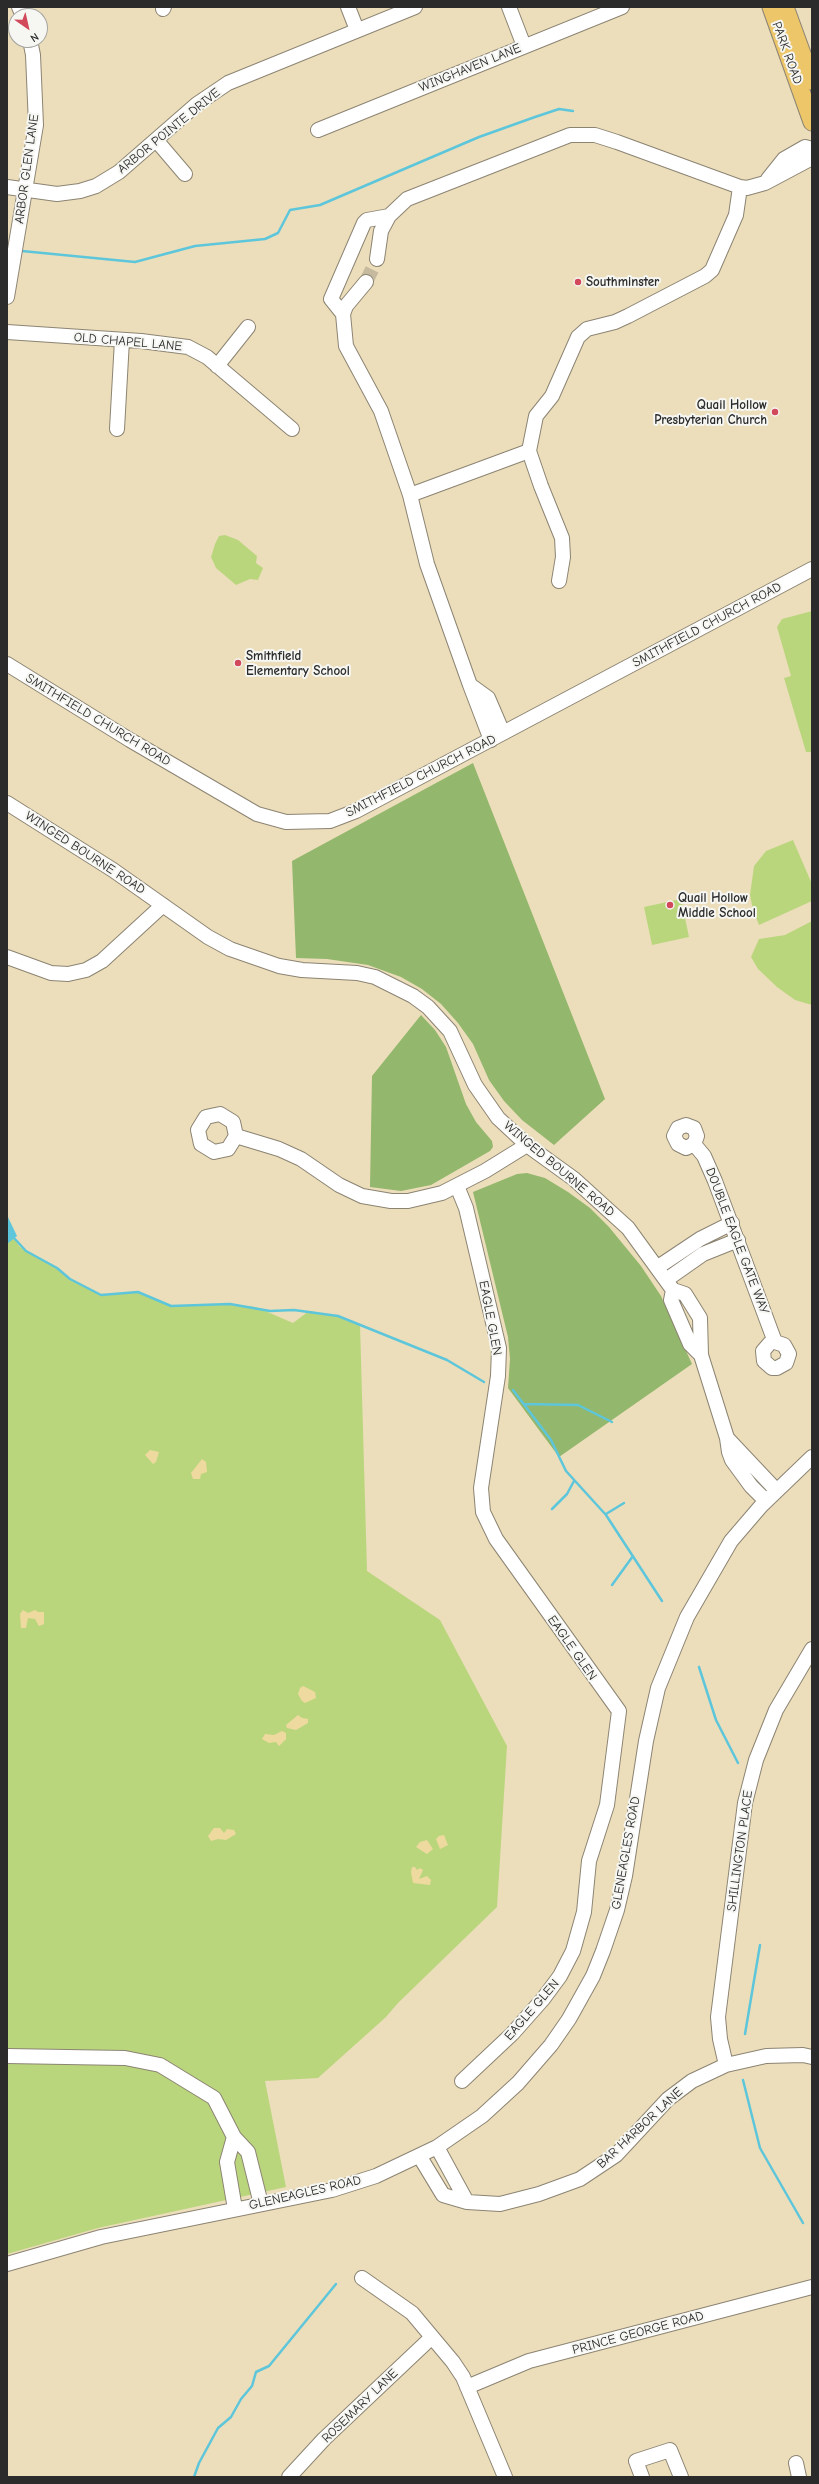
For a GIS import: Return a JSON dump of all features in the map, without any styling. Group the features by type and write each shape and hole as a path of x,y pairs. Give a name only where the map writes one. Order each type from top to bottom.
{"main road":[{"name":"PARK ROAD","path":"771,7 812,122"},
{"name":"PARK ROAD","path":"785,7 812,81"}],"street":[{"path":"348,7 357,30"},
{"name":"ARBOR POINTE DRIVE","path":"7,187 26,191 64,194 96,186 119,172 212,93 228,83 415,7"},
{"path":"509,7 524,46"},
{"name":"WINGHAVEN LANE","path":"318,130 622,7"},
{"name":"ARBOR GLEN LANE","path":"7,297 26,191 36,113 31,48"},
{"path":"378,259 381,231 389,216 407,199 570,135 595,135 645,151 740,187 747,188 765,183 812,158"},
{"path":"156,140 185,174"},
{"path":"765,183 784,159 805,147 812,149"},
{"path":"559,581 563,556 562,538 529,451 536,416 552,396 578,337 587,329 615,322 628,316 706,276 712,270 736,215 740,187"},
{"path":"343,314 331,299 364,223 367,220 389,216"},
{"path":"366,282 346,306 343,314 346,346 381,411 410,495 427,564 490,740"},
{"path":"218,366 248,327"},
{"name":"OLD CHAPEL LANE","path":"7,332 182,345 201,353 292,429"},
{"path":"117,429 122,340"},
{"path":"410,495 529,451"},
{"name":"SMITHFIELD CHURCH ROAD","path":"7,664 246,808 286,822 312,823 346,816 812,569"},
{"path":"470,685 488,698 503,733"},
{"name":"WINGED BOURNE ROAD","path":"7,803 113,870 208,937 257,960 302,970 357,973 375,977 413,996 428,1007 450,1032 486,1102 507,1127 527,1146 598,1200 628,1228 658,1267 669,1285 671,1300 690,1344 701,1356"},
{"path":"7,957 51,973 68,974 86,970 102,961 163,905"},
{"path":"236,1136 284,1151 312,1165 339,1185 374,1199 408,1201 424,1198 457,1186 527,1146"},
{"name":"DOUBLE EAGLE GATE WAY","path":"694,1144 704,1156 732,1223 775,1342"},
{"name":"EAGLE GLEN","path":"457,1186 466,1208 499,1348 498,1376 481,1488 483,1512 496,1539 619,1711 607,1805 589,1862 584,1912 573,1951 560,1976 544,1999 512,2034 462,2081"},
{"path":"658,1267 700,1239 732,1223"},
{"path":"669,1285 703,1254 738,1240"},
{"name":"WINGED BOURNE ROAD","path":"669,1285 685,1294 700,1318 701,1356 727,1438 729,1452 732,1460 751,1486 766,1501"},
{"name":"WINGED BOURNE ROAD","path":"727,1438 776,1490"},
{"name":"GLENEAGLES ROAD","path":"7,2264 101,2237 354,2184 420,2157 437,2147 482,2116 531,2069 560,2032 593,1976 610,1931 622,1890 646,1740 662,1676 684,1624 707,1578 731,1541 776,1490 812,1457"},
{"name":"SHILLINGTON PLACE","path":"726,2064 720,2040 718,2017 745,1803 756,1760 776,1710 812,1650"},
{"name":"BAR HARBOR LANE","path":"420,2157 443,2195 467,2202 500,2204 539,2194 580,2179 616,2155 668,2099 692,2081 726,2064 766,2056 803,2054 812,2057"},
{"path":"7,2056 124,2058 160,2065 214,2098 234,2137 248,2152 261,2204"},
{"path":"234,2137 227,2162 235,2209"},
{"path":"437,2147 467,2202"},
{"path":"362,2278 412,2313 453,2362 467,2387 505,2477"},
{"name":"PRINCE GEORGE ROAD","path":"467,2387 529,2361 812,2287"},
{"name":"ROSEMARY LANE","path":"289,2477 324,2439 432,2337"},
{"path":"642,2477 636,2461 670,2450 681,2477"},
{"path":"796,2463 799,2477"}],"green space":[{"path":"225,535 238,540 257,556 256,563 263,568 258,580 250,579 236,585 216,568 211,557 219,536"},
{"path":"812,611 812,752 806,752 784,678 791,676 777,627 782,619"},
{"path":"473,763 605,1099 554,1145 522,1120 504,1101 489,1080 473,1044 458,1023 441,1004 422,989 401,977 368,965 327,959 296,958 292,861"},
{"path":"793,840 812,884 812,901 759,925 753,910 750,895 754,866 766,851"},
{"path":"681,899 689,937 652,945 644,907"},
{"path":"812,921 812,1005 795,1000 777,987 758,969 751,957 759,939 785,935"},
{"path":"421,1015 435,1030 446,1047 466,1104 476,1122 492,1141 493,1147 490,1151 431,1185 401,1191 370,1187 372,1076"},
{"path":"527,1173 545,1178 568,1192 590,1208 609,1227 641,1266 661,1296 692,1364 559,1457 508,1388 510,1359 508,1337 473,1192 517,1174"},
{"path":"7,1227 19,1246 57,1268 70,1279 101,1295 138,1292 171,1306 230,1304 256,1307 293,1323 309,1311 338,1316 360,1324 367,1571 440,1620 507,1746 497,1907 398,2003 386,2017 318,2078 265,2081 286,2187 98,2228 7,2254"}],"sand":[{"path":"150,1450 159,1452 156,1462 153,1464 145,1455"},
{"path":"202,1459 206,1462 207,1472 201,1474 200,1479 193,1479 191,1473"},
{"path":"23,1610 28,1613 35,1610 38,1612 44,1612 44,1624 39,1626 35,1619 28,1618 26,1628 21,1628 20,1614"},
{"path":"303,1686 315,1692 316,1698 305,1703 302,1701 298,1694 300,1688"},
{"path":"298,1715 302,1718 308,1719 308,1723 296,1730 287,1728 286,1725"},
{"path":"282,1731 286,1733 286,1739 279,1746 276,1742 269,1743 262,1739 265,1734 274,1735"},
{"path":"214,1828 220,1828 224,1833 227,1829 234,1830 236,1834 226,1840 218,1839 211,1841 208,1836"},
{"path":"444,1835 448,1845 440,1849 436,1839 439,1836"},
{"path":"427,1840 433,1849 427,1854 416,1847 420,1842"},
{"path":"412,1867 415,1867 417,1870 420,1868 423,1870 419,1879 427,1876 431,1880 430,1885 413,1883 411,1872"}],"water":[{"path":"7,1215 17,1236 7,1244"}],"waterway":[{"path":"22,251 135,262 195,246 265,239 278,233 290,210 320,205 479,137 535,117 559,109 573,111"},
{"path":"14,1238 26,1251 57,1268 70,1279 101,1295 138,1292 171,1306 230,1304 270,1311 294,1310 338,1316 447,1360 484,1382"},
{"path":"513,1390 551,1440 566,1471 606,1515 662,1601"},
{"path":"524,1404 578,1405 612,1422"},
{"path":"552,1509 567,1494 574,1481"},
{"path":"606,1514 624,1503"},
{"path":"612,1585 633,1556"},
{"path":"699,1667 716,1720 738,1763"},
{"path":"745,2034 760,1945"},
{"path":"743,2080 760,2148 803,2223"},
{"path":"194,2477 199,2463 218,2428 231,2417 241,2399 252,2386 256,2372 269,2366 336,2284"}],"tunnel":[{"path":"366,282 377,259"}],"place":[{"name":"Southminster","path":"578,282"},
{"name":"Quail Hollow Presbyterian Church","path":"775,412"},
{"name":"Smithfield Elementary School","path":"238,663"},
{"name":"Quail Hollow Middle School","path":"670,905"}]}
